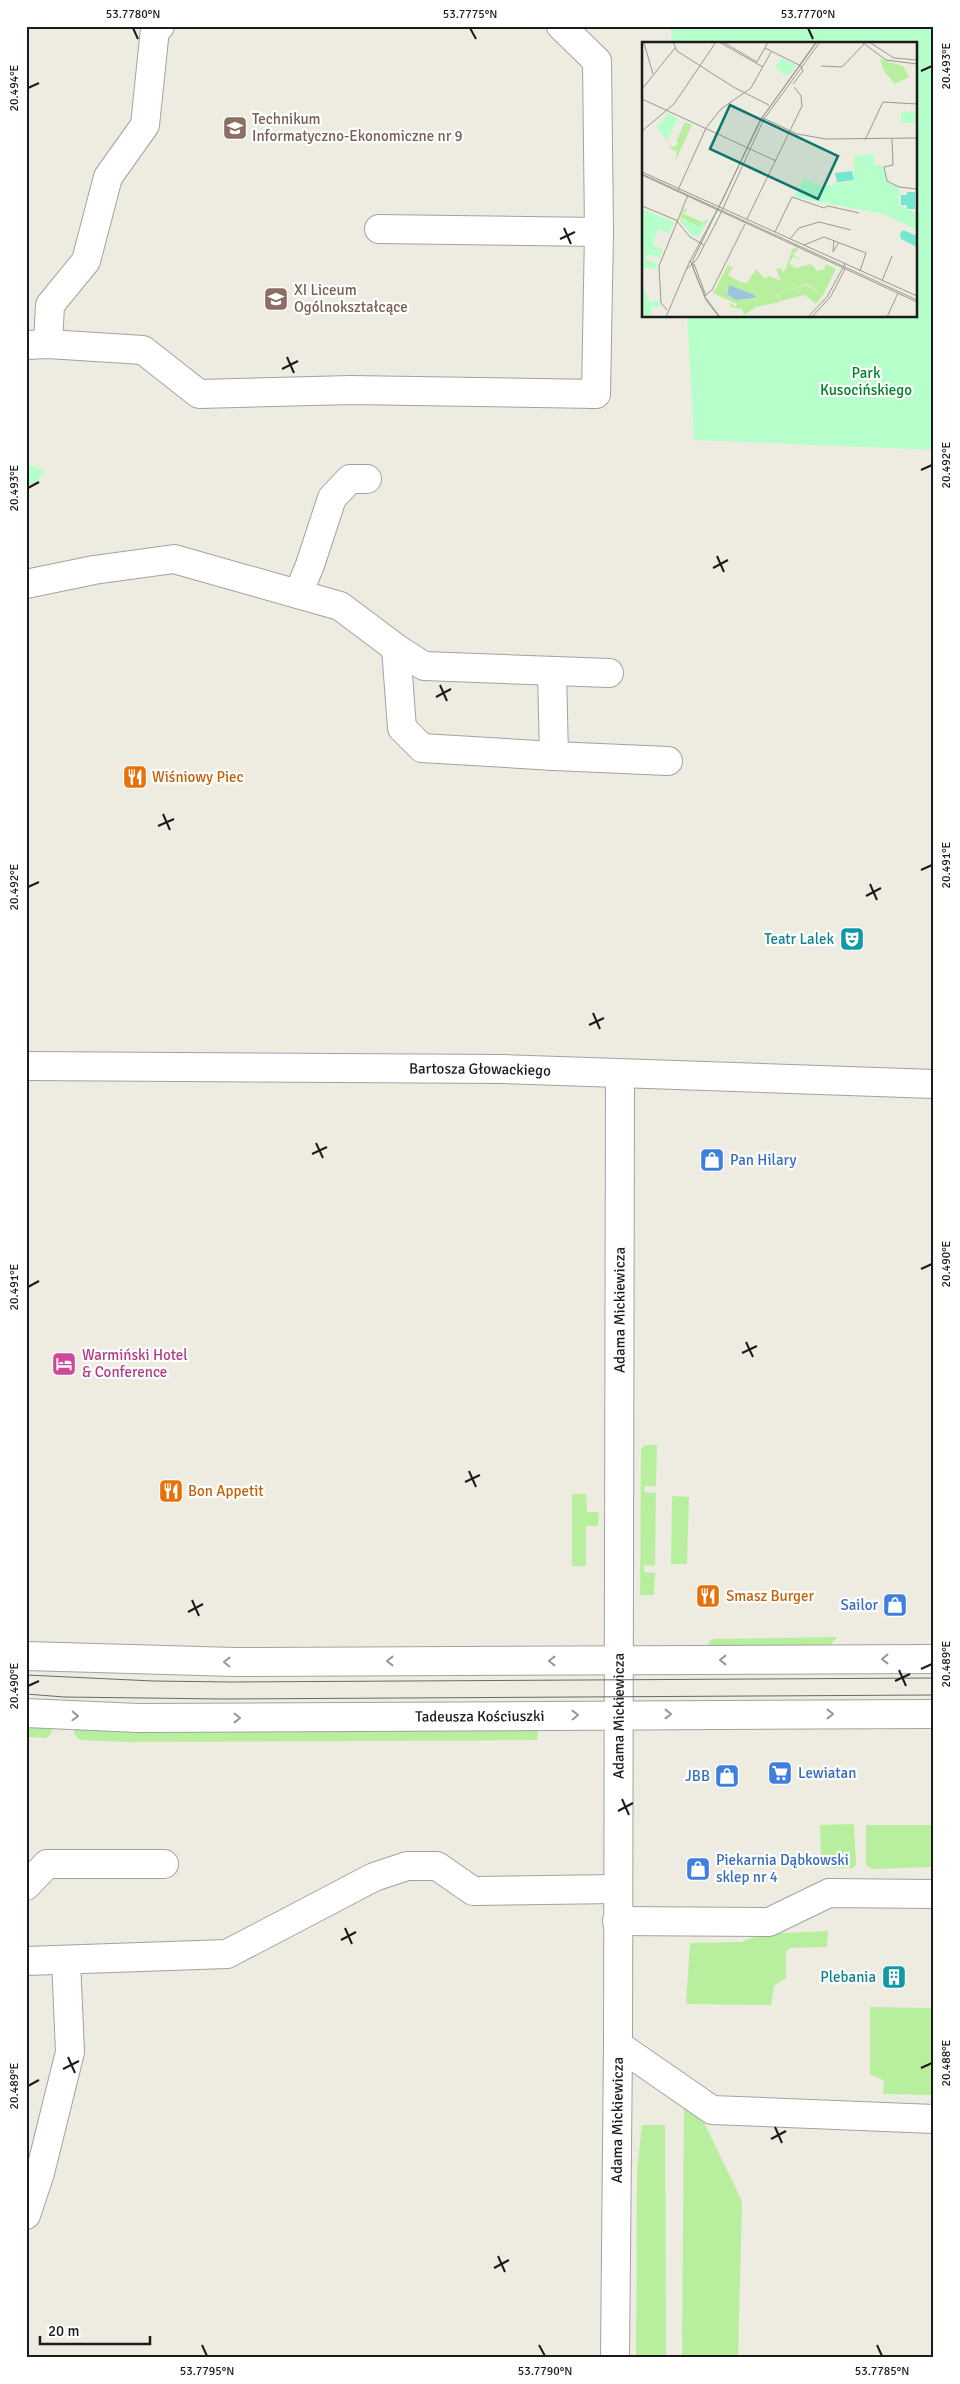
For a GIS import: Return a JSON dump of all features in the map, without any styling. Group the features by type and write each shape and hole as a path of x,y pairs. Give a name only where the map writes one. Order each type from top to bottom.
{"street":[{"path":"160,26 155,29 145,125 108,177 86,261 50,305 37,344 143,350 199,394 351,390 596,394 599,232 597,61 561,26"},
{"path":"379,229 599,232"},
{"path":"298,594 310,565 332,498 350,478 367,479"},
{"path":"26,584 94,570 174,560 340,606 396,648 424,666 609,673"},
{"path":"396,648 402,728 422,748 668,761"},
{"path":"552,671 554,756"},
{"name":"Bartosza Głowackiego","path":"26,1066 493,1069 934,1084"},
{"name":"Adama Mickiewicza","path":"615,2358 618,2045 620,1074"},
{"path":"26,1656 236,1662 934,1658"},
{"name":"Tadeusza Kościuszki","path":"26,1713 138,1718 619,1714 934,1714"},
{"path":"26,1886 47,1864 164,1864"},
{"path":"26,1961 226,1954 374,1876 407,1866 437,1866 473,1891 617,1889"},
{"path":"617,1921 769,1922 829,1893 934,1894"},
{"path":"26,2215 40,2174 70,2052 66,1960"},
{"path":"618,2045 712,2110 934,2119"}],"green space":[{"name":"Park Kusocińskiego","path":"671,26 934,26 934,450 694,440 687,318 918,318 918,42 672,42"},
{"path":"26,464 45,471 36,483 26,485"},
{"path":"645,1445 657,1445 656,1486 645,1486 644,1492 656,1493 655,1566 644,1565 644,1572 655,1573 654,1595 640,1595 641,1449"},
{"path":"572,1494 586,1494 587,1512 599,1512 598,1526 586,1526 586,1566 572,1566"},
{"path":"672,1496 689,1497 687,1564 671,1564"},
{"path":"837,1637 829,1647 707,1647 710,1640 714,1639"},
{"path":"26,1726 52,1728 51,1734 46,1738 26,1737"},
{"path":"74,1729 190,1732 538,1730 537,1740 129,1742 80,1740 74,1734"},
{"path":"854,1824 856,1865 853,1868 826,1868 821,1864 820,1825"},
{"path":"866,1825 934,1825 934,1867 872,1869 866,1865"},
{"path":"828,1931 827,1947 790,1948 786,1952 786,1978 774,1986 771,2005 686,2004 690,1943 741,1942 763,1934"},
{"path":"870,2007 934,2008 934,2095 883,2094 884,2081 870,2074"},
{"path":"684,2107 697,2108 742,2201 738,2358 682,2358"},
{"path":"642,2125 665,2125 666,2358 636,2358 637,2170"}],"tram line":[{"path":"26,1675 153,1681 231,1682 934,1678"},
{"path":"26,1694 64,1697 224,1699 934,1695"}],"place":[{"name":"Technikum Informatyczno-Ekonomiczne nr 9","path":"235,128"},
{"name":"XI Liceum Ogólnokształcące","path":"276,299"},
{"name":"Wiśniowy Piec","path":"135,777"},
{"name":"Teatr Lalek","path":"852,939"},
{"name":"Pan Hilary","path":"712,1160"},
{"name":"Warmiński Hotel & Conference","path":"64,1364"},
{"name":"Bon Appetit","path":"171,1491"},
{"name":"Smasz Burger","path":"708,1596"},
{"name":"Sailor","path":"895,1605"},
{"name":"Lewiatan","path":"780,1773"},
{"name":"JBB","path":"727,1776"},
{"name":"Piekarnia Dąbkowski sklep nr 4","path":"698,1869"},
{"name":"Plebania","path":"894,1977"}]}
